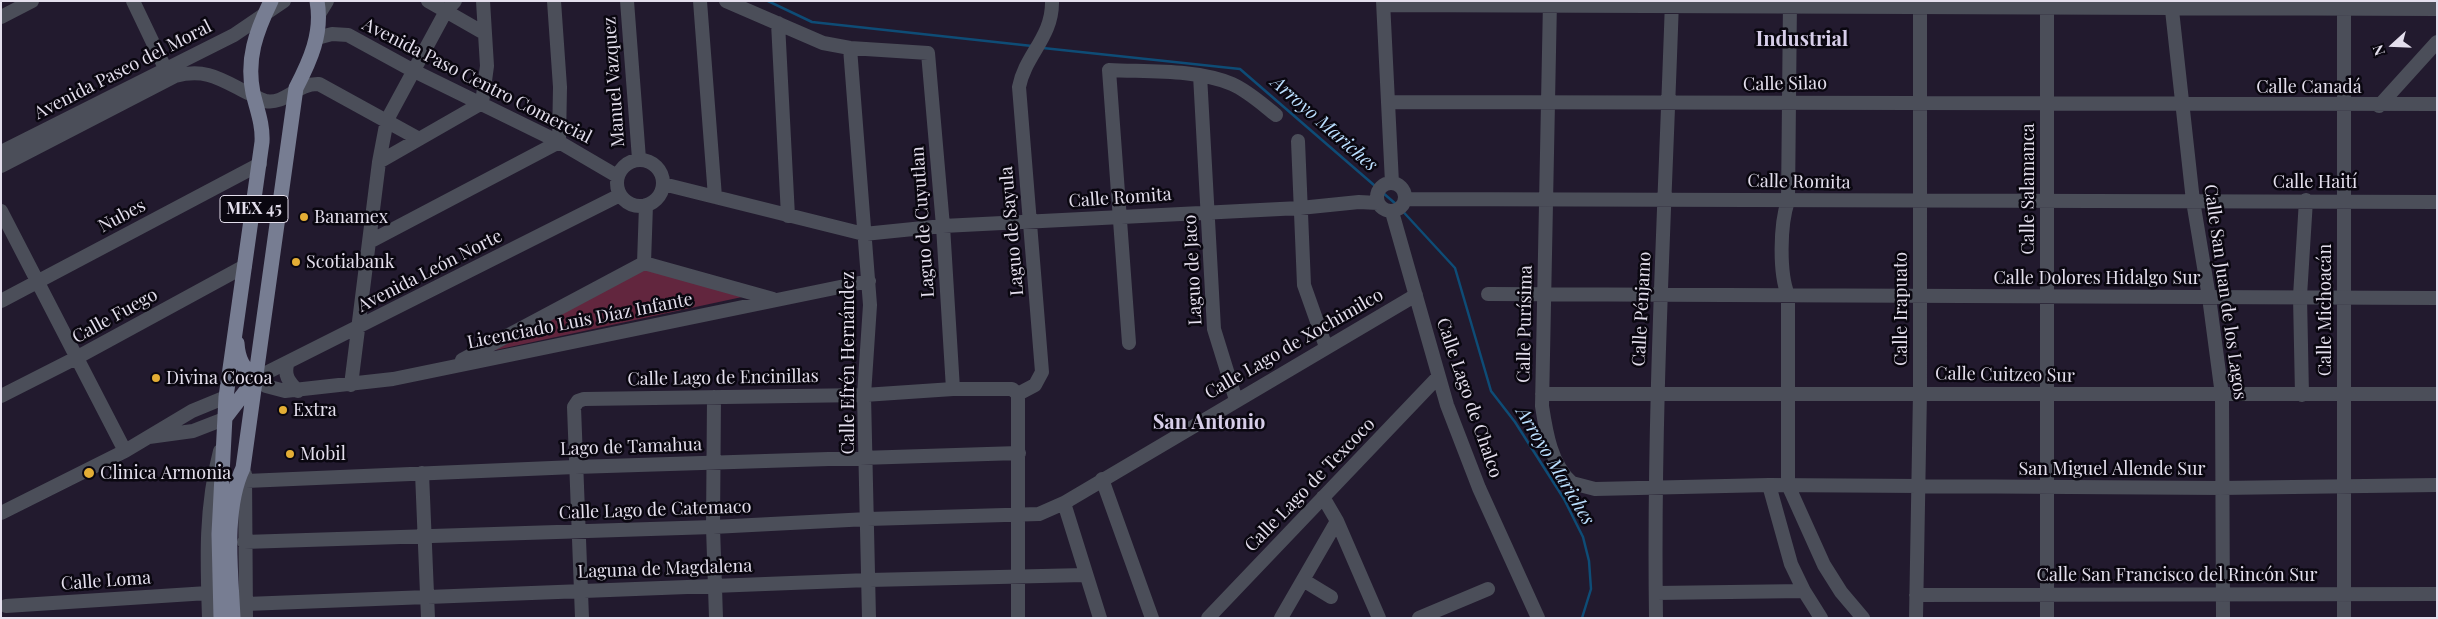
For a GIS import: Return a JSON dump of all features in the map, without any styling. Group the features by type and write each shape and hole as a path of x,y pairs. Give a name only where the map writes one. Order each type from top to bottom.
{"main road":[{"name":"MEX 45","path":"221,618 219,534 226,397 260,164 263,127 254,95 250,58 263,16 271,1"},
{"name":"MEX 45","path":"233,618 230,552 236,488 244,475 296,88 308,65 316,38 321,6"},
{"path":"224,426 256,378 246,371 242,364 237,346 236,324"}],"street":[{"path":"1,17 32,1"},
{"path":"133,1 166,68"},
{"name":"Avenida Paseo del Moral","path":"1,152 234,35 284,1"},
{"path":"428,1 450,6 484,33"},
{"path":"379,162 482,102 487,66 482,1"},
{"path":"371,241 559,142 560,87 554,1"},
{"name":"Manuel Vazquez","path":"627,1 639,159"},
{"path":"700,1 715,197"},
{"path":"726,1 812,39 850,48"},
{"name":"Laguo de Sayula","path":"1018,394 1035,385 1042,372 1019,87 1021,78 1046,33 1050,22 1052,1"},
{"path":"1383,191 1400,187 1399,206 1386,211 1383,191 1389,102 1383,3 2344,4 2437,9"},
{"name":"Calle Pénjamo","path":"1656,618 1656,394 1666,199 1667,104 1672,3"},
{"name":"Calle Purísima","path":"1550,4 1542,394 1544,421 1552,450 1562,471 1572,483 1595,489 1788,486"},
{"path":"1790,4 1788,201 1792,212 1792,283 1788,296 1788,486 1824,565 1841,592 1863,618"},
{"name":"Calle Michoacán","path":"2344,4 2344,618"},
{"name":"Calle Irapuato","path":"1916,618 1920,392 1920,5"},
{"name":"Calle Salamanca","path":"2047,5 2047,618"},
{"name":"Calle San Juan de los Lagos","path":"2172,5 2193,201 2209,297 2222,395 2223,618"},
{"path":"351,385 357,328 371,241 379,162 387,120 412,70 450,6"},
{"path":"778,23 788,216"},
{"name":"Avenida Paso Centro Comercial","path":"316,38 332,34 348,35 412,70 482,102 559,142 617,176"},
{"path":"2379,106 2437,42"},
{"name":"Laguo de Cuyutlan","path":"850,48 928,53 943,226 954,389"},
{"name":"Calle Efrén Hernández","path":"850,48 869,282 869,333 864,395 869,618"},
{"path":"1128,343 1121,216 1109,70 1200,75 1233,84 1276,115"},
{"name":"Avenida Paseo del Moral","path":"1,166 175,76 204,72 264,100 272,101 286,97 296,88"},
{"name":"Laguo de Jaco","path":"1200,75 1214,329 1236,400"},
{"path":"296,88 312,84 326,86 419,138"},
{"name":"Calle Silao","path":"1389,102 1549,104 1920,102 2182,105"},
{"name":"Calle Canadá","path":"2182,105 2379,106 2437,104"},
{"path":"1298,141 1304,285 1326,347"},
{"path":"639,159 653,164 662,176 663,184 658,198 646,205 631,204 620,195 618,189 617,176 625,164 639,159"},
{"name":"Nubes","path":"1,301 260,164"},
{"path":"663,184 864,234"},
{"name":"Calle Romita","path":"864,234 943,226 1300,208 1359,202 1383,191"},
{"name":"Avenida León Norte","path":"256,378 620,195"},
{"name":"Calle Romita","path":"1399,206 1546,200 1666,199 1921,202 2046,200 2193,201"},
{"path":"2302,395 2300,296 2306,200"},
{"name":"Calle Haití","path":"2193,201 2437,202"},
{"path":"644,263 646,205"},
{"name":"Calle Lago de Chalco","path":"1399,206 1416,295 1438,377 1479,488 1538,618"},
{"path":"1,211 125,451"},
{"path":"450,366 644,263 775,300"},
{"name":"Calle Fuego","path":"1,396 76,358 245,266"},
{"name":"Licenciado Luis Díaz Infante","path":"256,378 277,390 351,385 393,379 869,282"},
{"name":"Calle Dolores Hidalgo Sur","path":"1488,294 2437,298"},
{"name":"Calle Lago de Xochimilco","path":"1064,503 1416,295"},
{"path":"288,362 286,368 288,379 298,390"},
{"name":"Calle Lago de Texcoco","path":"1208,618 1438,377"},
{"name":"Calle Lago de Encinillas","path":"575,467 574,407 578,401 584,399 864,395 954,389 1012,389 1018,394"},
{"name":"Calle Cuitzeo Sur","path":"1542,394 1789,392 2222,395 2437,394"},
{"path":"1018,394 1019,453 1016,576 1018,618"},
{"path":"1,513 125,451 184,415 226,397"},
{"path":"714,397 713,527 716,618"},
{"path":"149,438 224,426 209,500 207,520 208,618"},
{"name":"Lago de Tamahua","path":"244,475 422,473 1019,453"},
{"path":"575,467 582,618"},
{"path":"422,473 428,618"},
{"path":"244,475 246,611"},
{"path":"1102,479 1152,618"},
{"path":"1769,485 1790,564 1821,618"},
{"name":"San Miguel Allende Sur","path":"1788,486 2221,488 2437,486"},
{"path":"1323,497 1336,521 1379,618"},
{"path":"1064,503 1100,618"},
{"name":"Calle Lago de Catemaco","path":"244,542 713,527 868,518 1018,516 1047,512 1064,503"},
{"path":"1280,618 1336,521"},
{"name":"Laguna de Magdalena","path":"246,611 428,598 581,591 1085,574"},
{"path":"1303,580 1331,597"},
{"path":"1418,618 1488,590"},
{"path":"1656,593 1804,591"},
{"name":"Calle Loma","path":"6,606 208,593"},
{"name":"Calle San Francisco del Rincón Sur","path":"1916,595 2437,594"}],"shaded area":[{"path":"635,265 742,297 477,354"}],"waterway":[{"name":"Arroyo Mariches","path":"768,1 812,22 1032,46"},
{"name":"Arroyo Mariches","path":"1043,48 1240,69 1397,205 1455,268 1491,391 1515,422 1564,499 1583,537 1589,561 1591,589 1582,618"}],"place":[{"name":"Banamex","path":"304,217"},
{"name":"Scotiabank","path":"296,262"},
{"name":"Divina Cocoa","path":"156,378"},
{"name":"Extra","path":"283,410"},
{"name":"Mobil","path":"290,454"},
{"name":"Clinica Armonia","path":"89,473"}],"district":[{"name":"Industrial","path":"1802,40"},
{"name":"San Antonio","path":"1209,423"}]}
